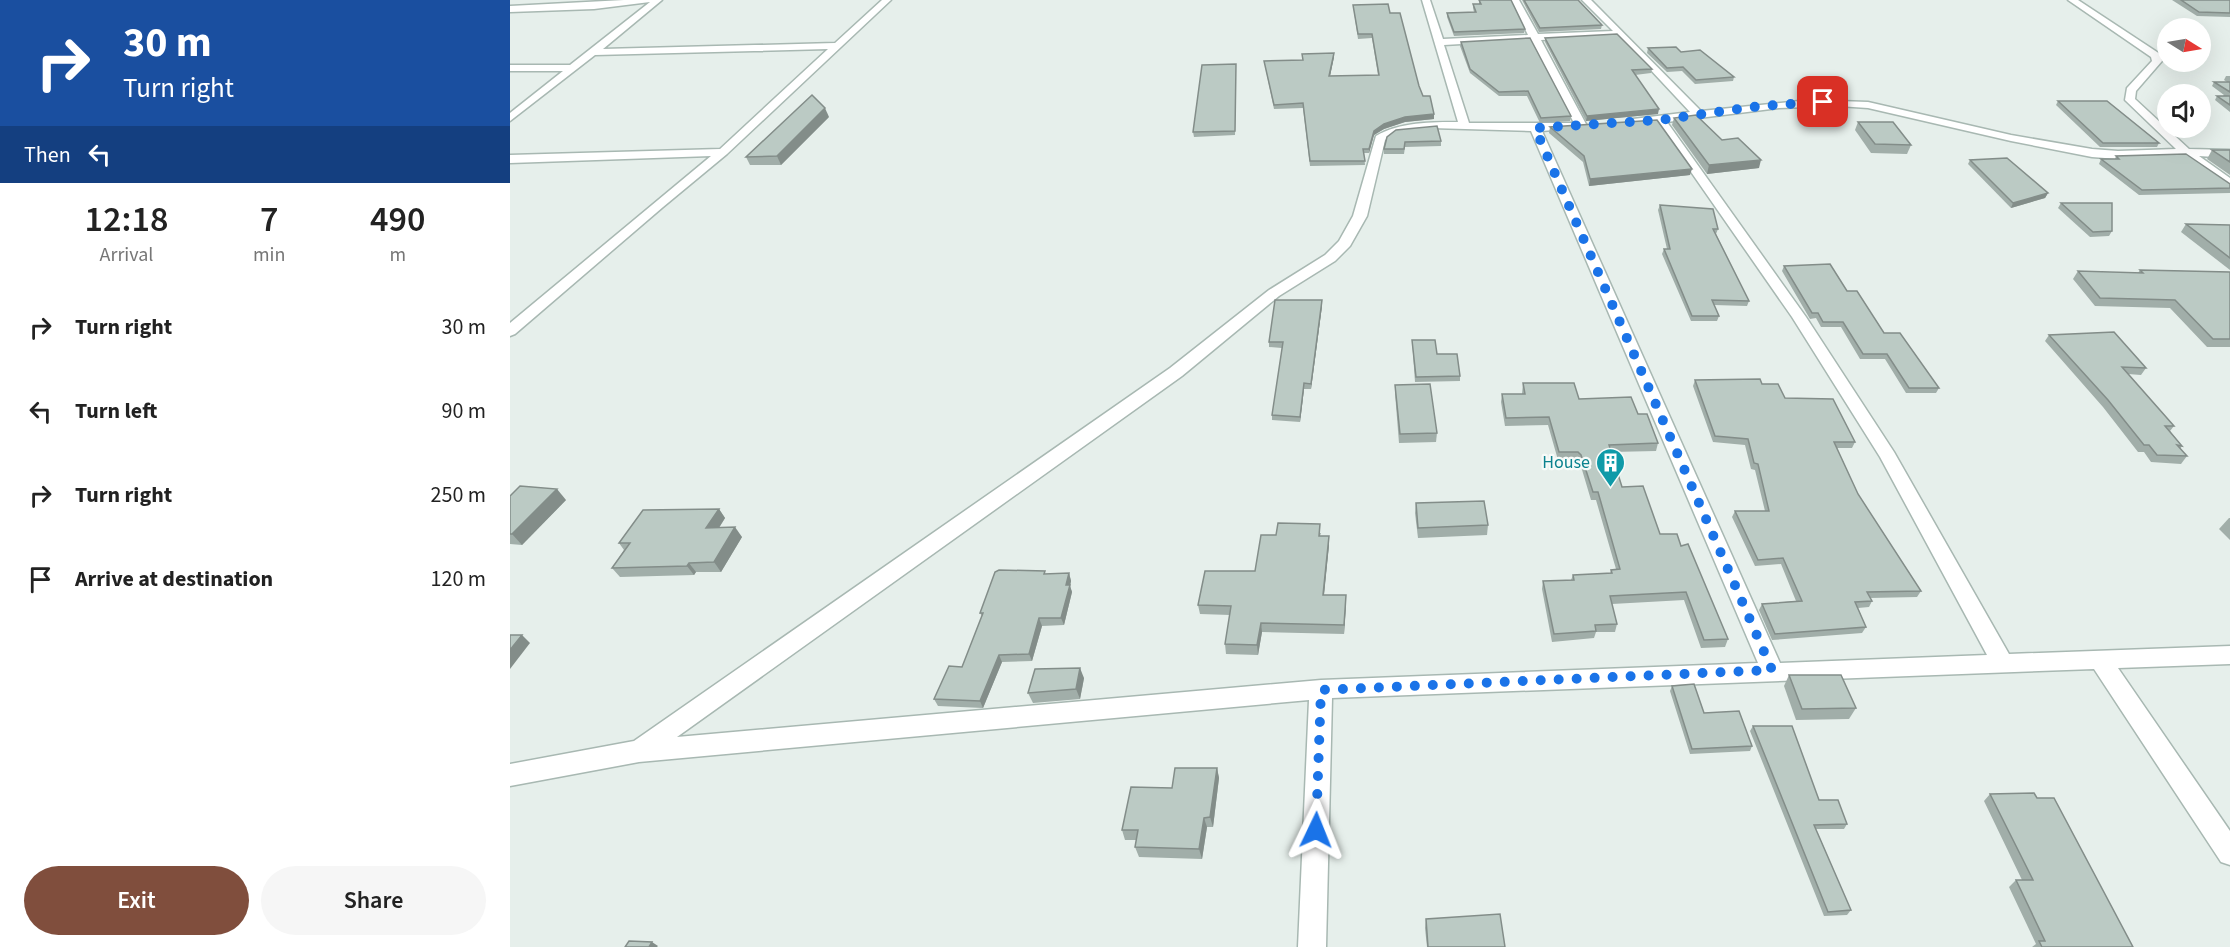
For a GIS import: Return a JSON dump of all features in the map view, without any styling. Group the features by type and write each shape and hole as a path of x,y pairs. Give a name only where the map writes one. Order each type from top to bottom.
{"street":[{"path":"510,9 648,0"},
{"path":"510,118 658,0"},
{"path":"510,331 658,204 723,152 887,0"},
{"path":"1426,0 1464,124"},
{"path":"639,751 1176,372 1274,293 1330,258 1346,243 1360,216 1380,138 1388,133 1407,128 1464,124 1535,128 1587,126 1534,38 1515,0"},
{"path":"1586,0 1621,33 1698,114"},
{"path":"2072,0 2158,58 2150,71 2131,90 2130,100 2186,152 2230,184"},
{"path":"1437,42 1621,33"},
{"path":"591,52 836,46"},
{"path":"510,68 572,68"},
{"path":"1625,123 1800,102 1847,102 2011,138 2092,153 2118,155 2186,152 2230,154"},
{"path":"1660,120 1799,317 1882,446 2002,663"},
{"path":"1535,128 1772,670"},
{"path":"510,159 723,152"},
{"path":"510,775 639,751 1321,690 1772,670 2230,655"},
{"path":"2100,660 2230,853"},
{"path":"1312,947 1321,690"}],"building":[{"path":"1479,0 1511,0 1525,29 1454,32 1447,13 1476,12 1473,4 1481,4"},
{"path":"1524,0 1578,0 1602,25 1540,28"},
{"path":"2181,0 2230,0 2230,13 2199,12"},
{"path":"1388,4 1390,13 1400,13 1419,86 1423,96 1430,96 1434,114 1405,117 1384,124 1374,131 1369,149 1363,149 1365,161 1310,161 1303,103 1274,105 1264,61 1303,60 1302,54 1334,53 1329,76 1379,75 1372,34 1358,34 1353,5"},
{"path":"1617,34 1652,69 1632,70 1659,109 1587,116 1545,38"},
{"path":"1530,38 1571,116 1541,118 1528,91 1499,92 1470,69 1461,42"},
{"path":"1676,47 1681,52 1700,50 1734,77 1696,80 1683,67 1667,68 1648,48"},
{"path":"1236,64 1235,131 1193,132 1202,65"},
{"path":"2214,82 2230,82 2230,92"},
{"path":"812,95 825,108 777,156 746,157"},
{"path":"2217,96 2230,96 2230,105"},
{"path":"2058,101 2107,101 2159,143 2103,143"},
{"path":"1696,115 1722,140 1738,138 1761,160 1709,165 1674,118"},
{"path":"1657,120 1692,169 1590,179 1584,156 1550,127"},
{"path":"1858,122 1893,122 1911,145 1875,144"},
{"path":"1437,126 1441,141 1405,142 1404,149 1384,149 1387,137 1396,130"},
{"path":"2212,150 2230,150 2230,162"},
{"path":"2186,154 2230,184 2230,188 2142,190 2101,159 2119,159 2116,156"},
{"path":"2007,158 2048,193 2013,203 1970,160"},
{"path":"2061,203 2112,203 2112,231 2093,232"},
{"path":"1660,205 1713,209 1718,229 1713,229 1749,301 1712,300 1719,316 1692,316 1664,249 1670,249"},
{"path":"2186,224 2230,225 2230,258"},
{"path":"1830,264 1847,291 1857,291 1884,333 1900,333 1939,388 1909,388 1887,354 1863,354 1843,322 1823,322 1818,313 1812,313 1784,266"},
{"path":"2140,270 2230,272 2230,339 2213,339 2175,300 2100,298 2078,271 2143,273"},
{"path":"1275,300 1322,300 1311,384 1304,383 1300,417 1272,415 1283,342 1269,342"},
{"path":"2114,332 2146,368 2122,367 2174,426 2165,426 2182,446 2177,445 2187,456 2157,455 2149,445 2144,445 2108,400 2049,335"},
{"path":"1412,340 1435,340 1437,354 1457,354 1460,376 1416,377"},
{"path":"1760,379 1762,384 1778,384 1785,398 1833,399 1855,442 1834,442 1858,494 1921,591 1867,592 1872,601 1855,602 1866,627 1775,634 1762,604 1802,601 1783,558 1758,560 1735,511 1769,511 1758,464 1754,463 1748,439 1715,436 1695,380"},
{"path":"1523,383 1574,383 1579,399 1631,397 1638,414 1647,414 1658,443 1609,445 1622,487 1643,486 1660,534 1677,534 1681,546 1688,544 1728,639 1704,640 1686,592 1610,596 1617,624 1595,625 1596,631 1554,634 1543,581 1574,580 1573,575 1612,573 1611,570 1620,569 1598,492 1593,492 1581,455 1578,452 1559,452 1549,417 1506,418 1502,394 1525,394"},
{"path":"1430,384 1437,433 1400,434 1395,385"},
{"path":"520,486 557,489 510,534 510,496"},
{"path":"1484,501 1488,525 1418,528 1416,503"},
{"path":"719,509 706,528 735,527 714,562 689,563 687,566 612,568 630,543 619,543 643,510"},
{"path":"1278,523 1320,524 1319,536 1329,536 1323,595 1346,595 1344,625 1261,623 1257,645 1225,644 1231,606 1198,605 1205,571 1255,571 1261,535 1276,535"},
{"path":"999,570 1045,571 1044,574 1069,573 1066,585 1070,585 1061,618 1039,618 1029,654 999,655 980,701 934,699 949,666 962,667 983,613 980,613 995,572"},
{"path":"510,635 522,635 510,650"},
{"path":"1080,668 1076,689 1028,693 1035,669"},
{"path":"1789,675 1841,675 1856,708 1802,709"},
{"path":"1694,684 1704,713 1739,711 1752,746 1692,749 1672,686"},
{"path":"1753,726 1792,726 1819,800 1838,800 1847,824 1814,825 1851,910 1828,912"},
{"path":"1175,768 1217,768 1210,817 1204,818 1199,849 1135,847 1138,830 1122,830 1131,787 1172,788"},
{"path":"2034,793 2037,798 2054,798 2133,947 2042,947 2039,941 2045,941 2016,880 2033,880 1990,794"},
{"path":"1500,914 1505,947 1428,947 1426,919"},
{"path":"629,941 652,942 649,947 625,947"}],"place":[{"name":"House","path":"1611,488"}],"route":[{"path":"1316,830 1321,690 1772,670 1535,128 1660,120 1761,106 1823,102"}]}
